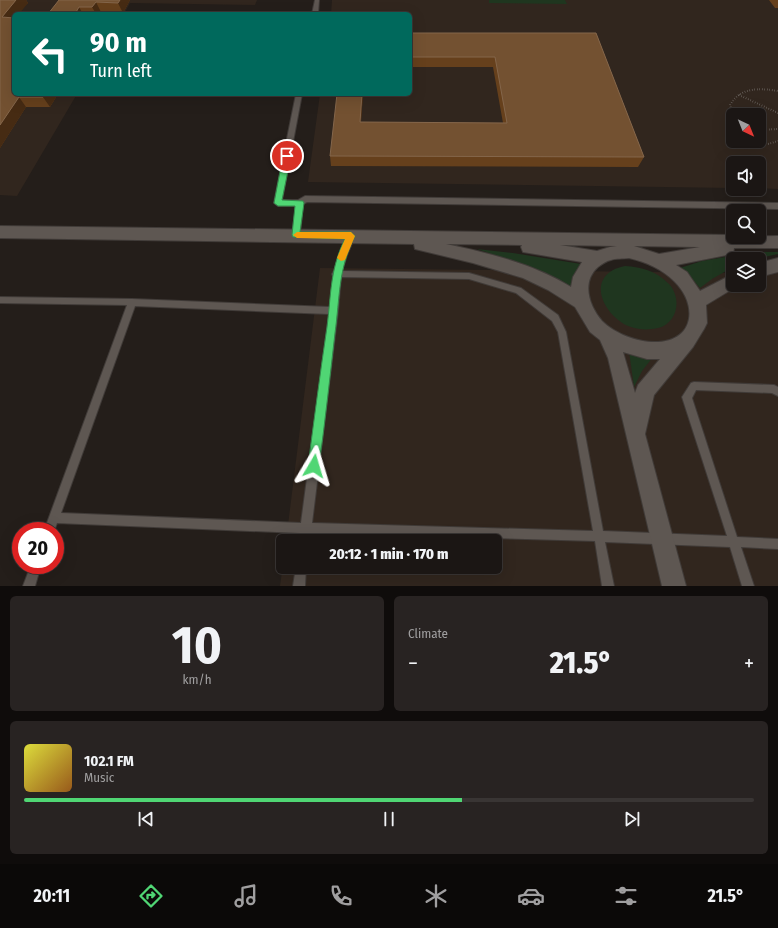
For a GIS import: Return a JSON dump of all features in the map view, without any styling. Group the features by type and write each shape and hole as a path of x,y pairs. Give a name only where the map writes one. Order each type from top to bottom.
{"street":[{"path":"0,232 771,242"},
{"path":"351,236 424,245 473,256 528,273 554,285 581,302"},
{"path":"469,238 598,258"},
{"path":"659,261 771,242"},
{"path":"636,437 646,391 687,341 698,323 697,302 681,277 659,261 640,254 629,252 610,253 598,258 586,268 581,277 579,292 581,302 596,326 606,334 630,346 647,351 666,350 687,341"},
{"path":"766,268 778,265"},
{"path":"697,302 726,284"},
{"path":"606,334 617,358 674,586"}],"lane":[{"path":"315,12 318,0"},
{"path":"299,96 278,203 300,203 305,199 778,206"},
{"path":"296,235 300,203"},
{"path":"305,534 334,311 336,274 351,236"},
{"path":"336,274 469,276 518,290 555,318 562,332 608,586"},
{"path":"0,300 132,302 334,311"},
{"path":"52,522 132,302"},
{"path":"748,586 687,397 694,386 774,388 778,392"},
{"path":"54,518 305,528 662,538 778,544"},
{"path":"29,586 33,574"},
{"path":"299,586 300,574"}],"path":[{"path":"731,108 732,100 738,94 748,90 778,91"},
{"path":"738,94 778,112"},
{"path":"766,130 778,129"},
{"path":"766,143 768,144 778,141"}],"shaded area":[{"path":"0,0 257,0 255,5 130,3 125,12 12,12 12,96 76,96 17,196 0,195"},
{"path":"332,0 778,0 778,189 766,188 766,156 726,156 726,188 308,182 320,96 412,96 412,12 331,12"},
{"path":"320,268 726,273 726,292 766,292 766,273 778,273 778,586 280,586 282,574 502,574 502,534 287,534"}],"green space":[{"path":"489,0 565,0 567,4 489,3"},
{"path":"477,249 581,264 574,290 533,268"},
{"path":"766,252 778,252 778,254 766,257"},
{"path":"726,257 726,271 700,288 689,275 680,268 702,261"},
{"path":"625,266 637,267 654,273 669,284 676,296 677,303 674,316 665,325 652,329 634,328 623,323 609,310 601,293 601,284 605,276 613,270"},
{"path":"629,351 653,357 642,371 634,387"}],"building":[{"path":"0,0 16,0 2,17 12,18 12,96 44,96 19,97 0,125"},
{"path":"59,0 120,0 118,3 96,2 92,7 79,7 76,12 50,12"},
{"path":"412,33 596,33 644,157 330,156 337,96 362,96 360,122 507,123 495,57 412,57"}],"slow traffic":[{"path":"297,235 351,236 341,258"}],"route":[{"path":"287,156 278,203 300,203 296,235 351,236 336,274 334,311 314,466"}]}
